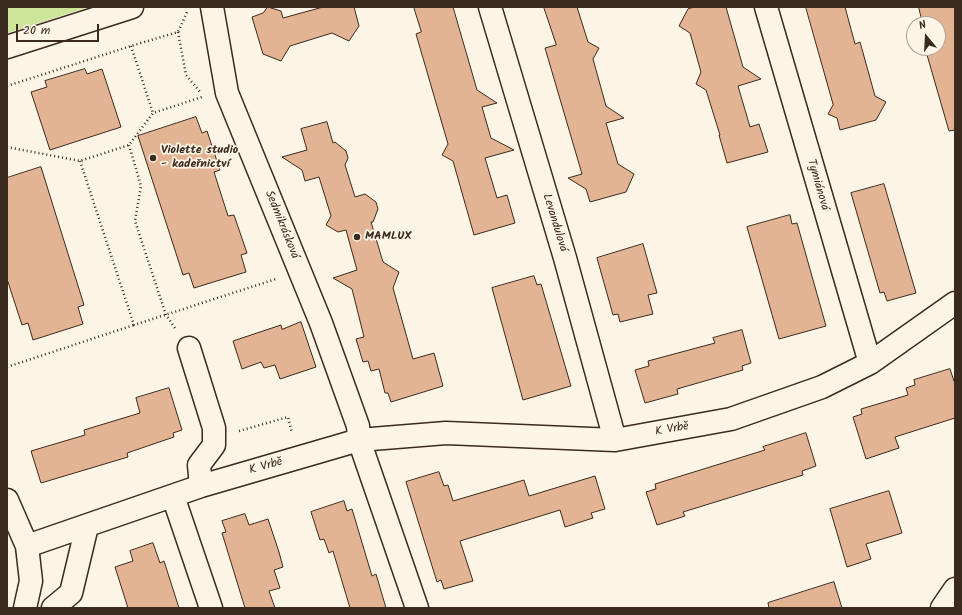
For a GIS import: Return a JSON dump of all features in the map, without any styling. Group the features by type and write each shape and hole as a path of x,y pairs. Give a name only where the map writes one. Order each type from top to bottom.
{"street":[{"path":"7,47 132,7"},
{"name":"Sedmikrásková","path":"212,7 227,93 321,323 358,426 359,440"},
{"name":"Levandulová","path":"490,7 565,258 615,440"},
{"name":"Tymiánová","path":"766,7 870,363"},
{"name":"K Vrbě","path":"27,546 201,486 359,440 446,433 615,440 731,419 822,387 870,363 955,302"},
{"path":"189,348 214,428 214,445 199,465 201,486"},
{"path":"359,440 417,608"},
{"path":"173,496 210,608"},
{"path":"7,500 27,546 31,581 25,608"},
{"path":"53,608 71,593 86,526"},
{"path":"942,608 955,590"}],"path":[{"path":"7,147 80,161 129,145 153,113 204,97 186,75 178,32 188,7"},
{"path":"7,86 178,32"},
{"path":"130,46 153,113"},
{"path":"129,145 141,186 134,221 166,315"},
{"path":"80,161 134,325"},
{"path":"7,367 279,278"}],"green space":[{"path":"7,7 89,7 7,33"}],"building":[{"path":"268,7 281,11 283,18 323,7 354,7 359,26 349,41 332,33 290,46 281,61 263,54 252,17 263,13"},
{"path":"414,7 453,7 477,90 497,103 482,107 491,138 514,150 485,158 497,198 507,195 515,223 474,235 453,161 442,155 448,144 416,34 421,32"},
{"path":"544,7 577,7 588,42 599,48 593,59 606,106 624,118 606,123 618,164 634,174 626,192 590,202 586,189 568,178 582,174 545,48 556,45"},
{"path":"695,7 726,7 743,67 761,79 738,86 750,127 759,124 768,152 727,163 706,90 696,84 701,72 690,33 679,26 688,9"},
{"path":"806,7 845,7 855,44 860,42 875,96 886,102 876,120 840,130 837,118 828,114 833,105"},
{"path":"919,7 955,7 955,130 949,131 927,56 946,56 946,16 921,16"},
{"path":"85,69 87,74 102,69 121,127 50,150 31,92 47,87 45,81"},
{"path":"196,117 202,133 207,131 220,170 214,172 228,216 234,215 247,253 241,255 246,272 194,288 189,273 183,275 138,136"},
{"path":"327,122 333,143 335,142 346,151 348,158 345,165 355,197 365,194 376,202 378,209 373,222 371,222 383,262 399,272 393,288 413,359 434,353 443,386 391,402 388,393 385,393 379,369 371,371 368,361 363,362 356,339 364,337 352,289 333,278 357,270 346,230 338,232 326,225 331,216 319,177 305,181 302,170 282,157 307,150 301,129"},
{"path":"41,167 84,305 78,307 83,324 33,340 28,323 22,325 7,279 7,178"},
{"path":"884,184 916,293 887,301 884,292 880,293 851,193"},
{"path":"790,215 792,224 797,223 826,326 779,339 747,227"},
{"path":"643,244 657,293 648,295 653,314 620,322 618,314 613,315 597,258"},
{"path":"534,276 537,285 541,284 571,386 523,400 492,288"},
{"path":"301,322 316,367 280,379 275,365 264,368 261,362 242,369 233,341 281,325 282,329"},
{"path":"742,330 751,363 742,366 743,370 677,389 678,394 645,403 635,370 649,366 648,361 715,343 713,338"},
{"path":"950,369 955,384 955,418 895,437 899,448 866,459 853,417 862,414 861,409 908,395 906,388 915,385 914,380"},
{"path":"169,388 182,430 173,433 174,437 127,453 128,457 41,483 31,451 85,435 84,430 140,413 136,398"},
{"path":"806,433 816,466 802,471 803,475 683,512 685,516 657,525 646,492 656,489 655,484 765,450 763,447"},
{"path":"439,472 444,486 448,485 453,501 524,480 529,496 595,476 605,509 591,513 593,518 565,527 560,510 460,541 473,581 444,589 441,580 437,582 406,482"},
{"path":"889,491 902,533 866,544 871,559 847,567 830,509"},
{"path":"344,501 347,511 352,509 372,576 376,574 386,608 350,608 333,551 329,553 324,539 320,540 311,512"},
{"path":"245,514 249,525 268,519 279,552 283,567 274,570 280,588 269,591 275,608 245,608 222,533 226,532 222,521"},
{"path":"153,543 160,563 164,561 179,608 128,608 115,567 133,561 130,551"},
{"path":"834,582 842,608 769,608 768,603"}],"place":[{"name":"Violette studio - kadeřnictví","path":"153,158"},
{"name":"MAMLUX","path":"357,237"}]}
